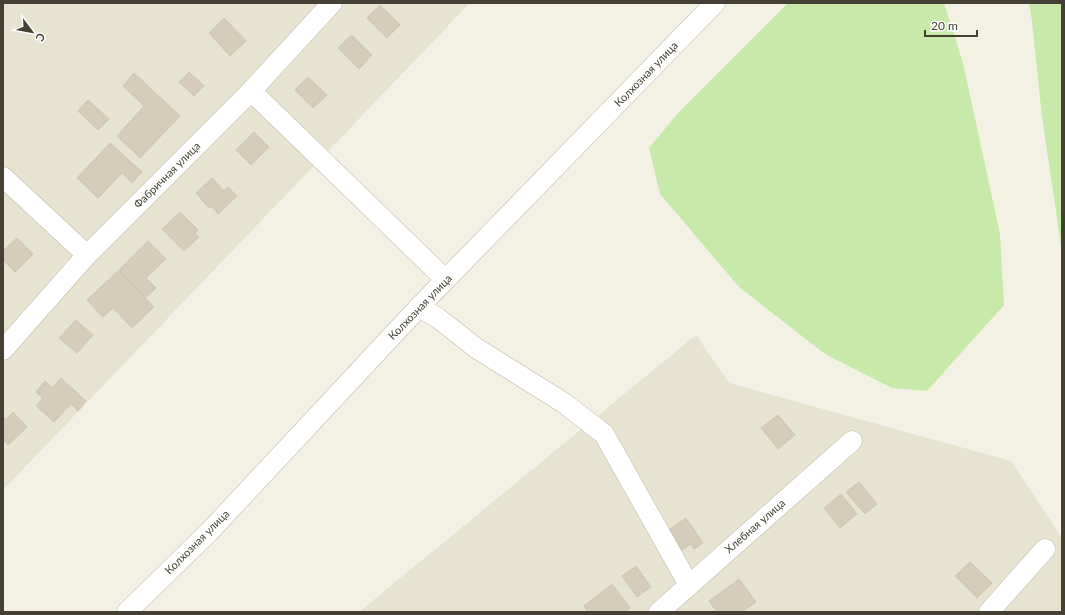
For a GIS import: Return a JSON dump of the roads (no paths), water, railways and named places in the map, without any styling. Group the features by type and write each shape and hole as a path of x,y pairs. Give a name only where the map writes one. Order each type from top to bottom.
{"street":[{"name":"Фабричная улица","path":"3,350 87,256 251,91 332,3"},
{"name":"Колхозная улица","path":"126,612 209,532 419,307 715,3"},
{"path":"251,91 446,280"},
{"path":"3,177 87,256"},
{"path":"419,307 438,318 476,348 564,403 604,434 689,585"},
{"name":"Хлебная улица","path":"659,612 852,441"},
{"path":"989,612 1045,549"}]}
